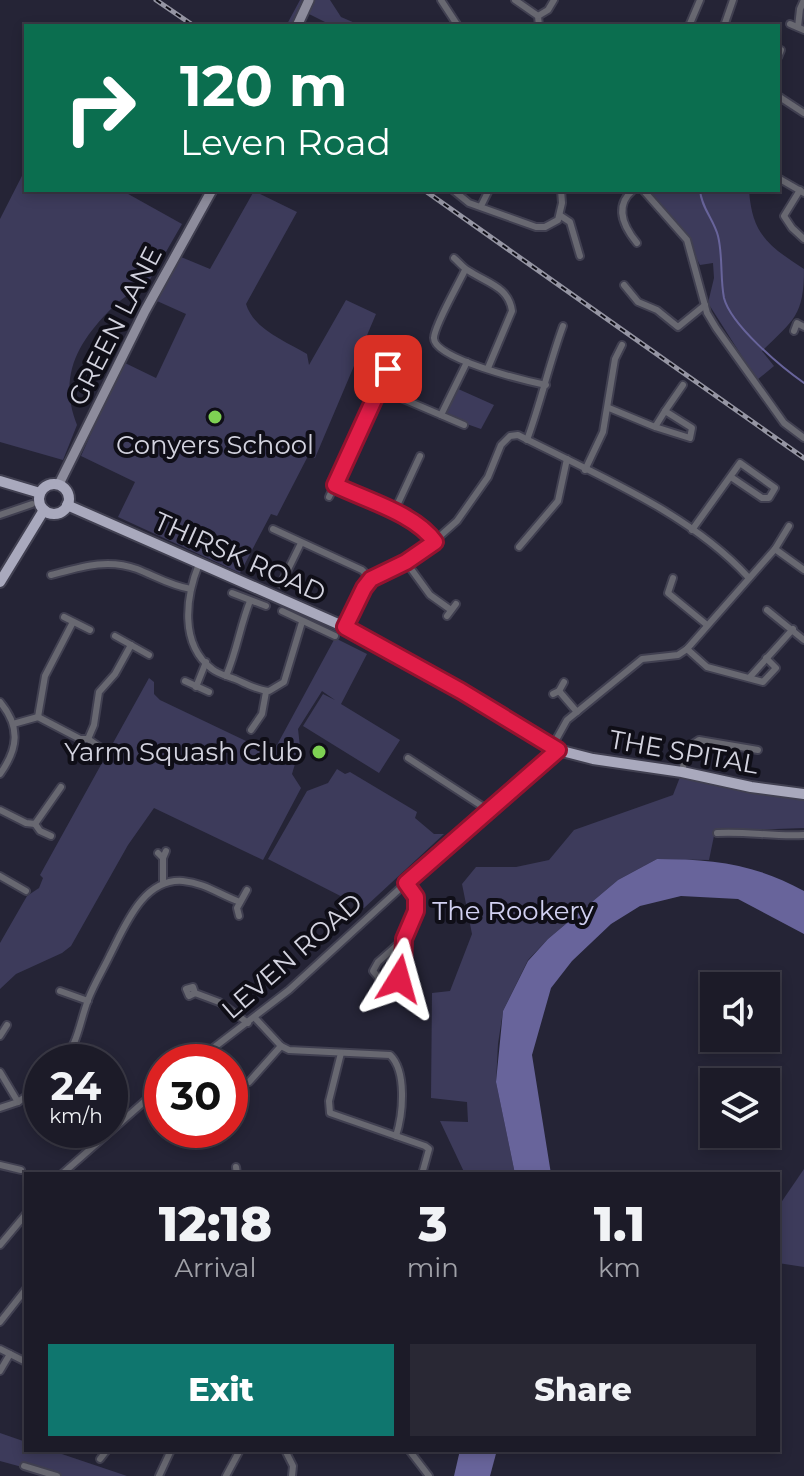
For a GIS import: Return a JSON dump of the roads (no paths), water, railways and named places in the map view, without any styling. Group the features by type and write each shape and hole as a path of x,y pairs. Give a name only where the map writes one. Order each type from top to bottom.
{"main road":[{"path":"298,24 309,0"},
{"name":"GREEN LANE","path":"59,484 131,337 211,192"},
{"path":"0,481 40,493"},
{"path":"59,484 67,491 67,505 54,514 44,510 39,502 40,493 47,485 59,484"},
{"name":"THIRSK ROAD","path":"67,505 345,627 461,691 555,748"},
{"path":"0,582 44,510"},
{"name":"THE SPITAL","path":"555,748 593,759 804,794"}],"street":[{"path":"441,0 457,24"},
{"path":"515,0 538,16 539,24"},
{"path":"538,16 548,10 554,0"},
{"path":"690,24 700,0"},
{"path":"725,24 733,0"},
{"path":"790,24 801,28 800,9 804,0"},
{"path":"780,97 804,113"},
{"path":"780,179 802,192 784,216 804,239"},
{"path":"455,192 469,203 536,227 552,225 561,216 561,192"},
{"path":"481,206 488,192"},
{"path":"631,192 622,203 637,243"},
{"path":"645,192 687,240 705,305 716,328 784,423 804,438"},
{"path":"561,216 570,222 577,253"},
{"path":"454,258 465,270 509,295 512,311 488,368"},
{"path":"465,270 433,338 440,351 546,385"},
{"path":"624,285 638,302 657,310 678,327 705,305"},
{"path":"794,331 797,323 804,327"},
{"path":"527,440 563,326"},
{"path":"585,470 603,432 615,359 622,351"},
{"path":"441,415 467,362"},
{"path":"329,497 388,369"},
{"path":"655,427 683,385"},
{"path":"380,389 464,425"},
{"path":"609,408 690,438 692,428 665,411"},
{"path":"345,627 371,579 406,562 435,542 457,521 474,500 506,439 518,435 657,508 692,530 748,577"},
{"path":"394,512 420,456"},
{"path":"521,542 558,501 557,488 567,459"},
{"path":"692,530 740,463 775,488 769,498 762,498 731,477"},
{"path":"335,485 413,519 427,530 435,542"},
{"path":"0,515 32,504"},
{"path":"766,658 776,668 763,682 707,667 687,649 775,549 789,526"},
{"path":"273,529 362,570 371,579"},
{"path":"281,584 301,543"},
{"path":"775,549 804,570"},
{"path":"406,562 430,595 451,610"},
{"path":"51,575 93,563 120,564 178,587 191,589"},
{"path":"199,564 187,612 190,631 206,662 226,676 266,692"},
{"path":"60,572 63,581"},
{"path":"285,575 294,580"},
{"path":"673,578 668,593 707,625"},
{"path":"232,593 266,606"},
{"path":"226,676 236,653 241,623 250,601"},
{"path":"767,610 804,640"},
{"path":"282,611 335,636"},
{"path":"64,617 90,630"},
{"path":"38,717 45,676 73,622"},
{"path":"266,692 284,682 302,622"},
{"path":"750,677 793,629"},
{"path":"115,636 149,655"},
{"path":"88,739 94,725 99,692 115,674 131,645"},
{"name":"LEVEN ROAD","path":"220,1044 289,990 555,748 567,720 642,659 678,655 687,649"},
{"path":"196,687 206,662"},
{"path":"185,681 209,692"},
{"path":"564,682 556,693 577,712"},
{"path":"251,730 262,714 266,692"},
{"path":"0,702 13,724 15,744 11,759 0,774"},
{"path":"262,714 270,719"},
{"path":"13,724 38,717 101,748"},
{"path":"682,772 687,748 699,740 755,752"},
{"path":"408,758 488,810"},
{"path":"35,824 50,797 61,787"},
{"path":"0,810 26,823 35,824 40,831 51,836"},
{"path":"721,836 734,831 783,837 804,835"},
{"path":"163,854 163,883"},
{"path":"0,876 10,887 26,891"},
{"path":"73,1044 81,1028 88,1001 127,921 142,900 163,883 183,881 206,885 240,902"},
{"path":"404,939 378,962 373,971 384,984 399,979 403,967 404,939 416,911 416,897 406,883"},
{"path":"239,916 237,908 247,890"},
{"path":"69,986 69,994"},
{"path":"60,991 88,1001"},
{"path":"195,993 219,1002 251,1021 289,1050 390,1055 397,1062 400,1114 396,1136"},
{"path":"249,1082 281,1046"},
{"path":"341,1053 329,1101 330,1113 429,1149 423,1172"},
{"path":"0,1072 18,1102"},
{"path":"0,1108 24,1098"},
{"path":"64,1172 144,1102"},
{"path":"9,1167 12,1158"},
{"path":"0,1165 21,1170"},
{"path":"0,1245 24,1216"},
{"path":"0,1322 24,1292"},
{"path":"0,1349 24,1361"},
{"path":"0,1371 10,1354"},
{"path":"100,1459 105,1452"},
{"path":"159,1476 170,1452"},
{"path":"226,1476 239,1452"},
{"path":"286,1452 293,1466 292,1476"},
{"path":"411,1452 429,1476"},
{"path":"36,1470 39,1459"},
{"path":"24,1466 57,1476"}],"waterway":[{"path":"700,192 718,236 724,298 729,309 758,345 804,383"}],"railway":[{"path":"156,0 191,24"},
{"path":"427,192 804,458"}],"place":[{"name":"Conyers School","path":"215,417"},
{"name":"Yarm Squash Club","path":"319,752"}],"park label":[{"name":"The Rookery","path":"513,911"}]}
